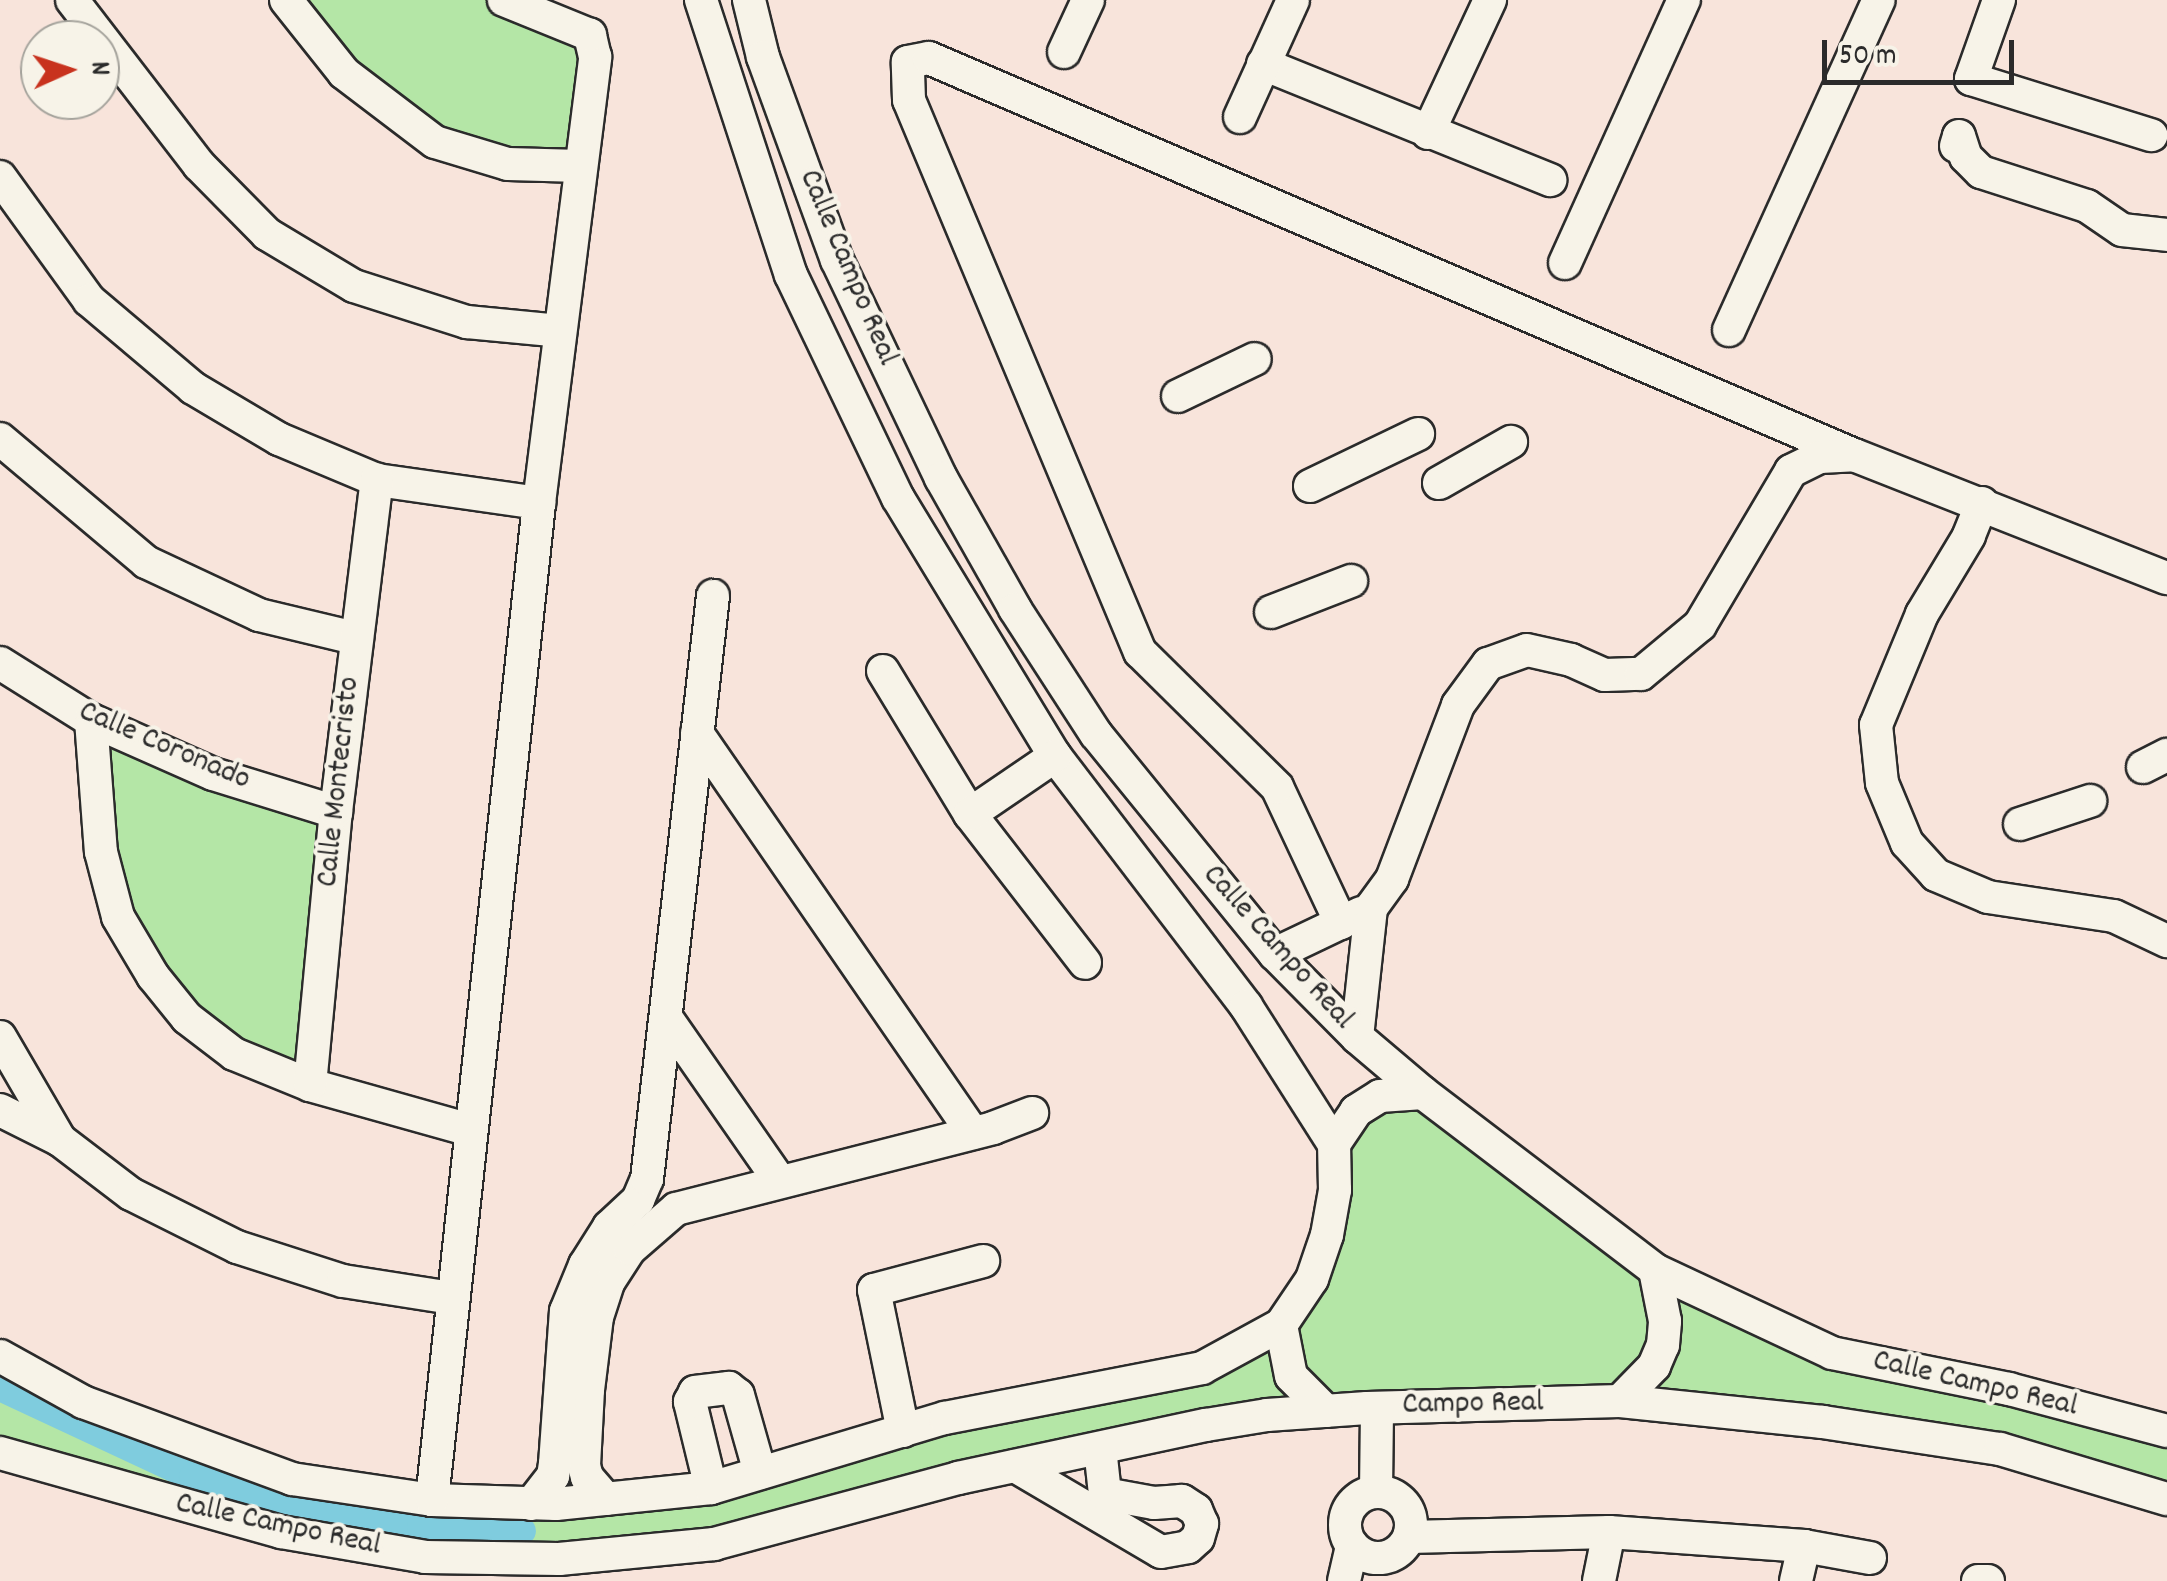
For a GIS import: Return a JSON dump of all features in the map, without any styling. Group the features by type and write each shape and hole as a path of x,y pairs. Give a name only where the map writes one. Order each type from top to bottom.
{"street":[{"path":"72,0 198,165 267,234 354,286 466,322 560,331"},
{"path":"286,0 344,73 435,142 508,164 580,166"},
{"path":"432,1500 539,503 595,57 590,35 504,0"},
{"name":"Calle Campo Real","path":"701,0 799,292 898,498 1055,756 1246,1006 1334,1144"},
{"name":"Calle Campo Real","path":"750,0 763,57 837,260 950,494 1015,608 1096,734 1275,954 1357,1037 1423,1094 1655,1270 1832,1353 2009,1389 2167,1431"},
{"path":"1064,52 1088,0"},
{"path":"1240,117 1293,0"},
{"path":"1428,133 1490,0"},
{"path":"1566,263 1684,0"},
{"path":"1728,330 1879,0"},
{"path":"1998,0 1971,79 2152,136"},
{"path":"1341,922 1277,787 1140,652 909,100 908,62 929,58 1854,455 2167,578"},
{"path":"1263,64 1550,180"},
{"path":"1956,146 1960,136 1966,157 1980,172 2087,206 2122,230 2167,234"},
{"path":"0,177 89,300 193,388 279,439 377,480 539,503"},
{"path":"1178,396 1255,359"},
{"path":"1310,486 1418,434"},
{"path":"0,438 146,562 259,615 355,638"},
{"path":"1438,482 1510,442"},
{"path":"1275,954 1370,908 1392,878 1458,705 1488,664 1528,650 1571,660 1605,676 1642,674 1700,625 1791,471 1820,456 1854,455"},
{"name":"Calle Montecristo","path":"310,1085 355,638 377,480"},
{"path":"1982,503 1969,536 1922,614 1876,725 1882,783 1901,829 1920,861 1936,875 1988,898 2114,916 2167,941"},
{"path":"1271,612 1351,580"},
{"path":"580,1335 566,1312 585,1265 609,1228 638,1200 647,1179 712,596"},
{"name":"Calle Coronado","path":"0,663 90,720 213,774 336,812"},
{"path":"883,671 970,814 1085,963"},
{"path":"90,720 101,852 118,917 144,961 186,1018 234,1054 310,1085 470,1130"},
{"path":"697,733 973,1132"},
{"path":"970,814 1055,756"},
{"path":"2020,824 2090,801"},
{"path":"1357,1037 1370,908"},
{"path":"667,1019 779,1180"},
{"path":"0,1037 60,1140"},
{"path":"1326,1411 1291,1376 1281,1325 1312,1279 1327,1236 1335,1190 1334,1144 1356,1111 1380,1096 1423,1094"},
{"path":"0,1110 60,1140 131,1194 236,1247 342,1281 452,1298"},
{"path":"532,1504 552,1476 574,1389 580,1335 630,1249 676,1209 1032,1113"},
{"path":"647,1179 676,1209"},
{"path":"903,1431 874,1290 983,1261"},
{"path":"1620,1401 1654,1366 1664,1345 1665,1321 1655,1270"},
{"name":"Calle Campo Real","path":"0,1356 83,1402 292,1478 432,1500 532,1504 711,1488 945,1418 1202,1368 1281,1325"},
{"path":"711,1488 690,1402 696,1392 729,1388 738,1395 760,1473"},
{"path":"574,1389 584,1466 592,1484 606,1499"},
{"name":"Calle Campo Real","path":"1620,1401 1823,1422 2000,1449 2167,1499"},
{"name":"Campo Real","path":"1326,1411 1620,1401"},
{"path":"1376,1492 1377,1408"},
{"name":"Calle Campo Real","path":"0,1453 424,1569 714,1544 1015,1466 1267,1414 1326,1411"},
{"path":"1100,1448 1103,1505"},
{"path":"1015,1466 1103,1505 1158,1566"},
{"path":"1396,1581 1406,1542 1412,1526 1404,1504 1376,1492 1362,1496 1347,1514 1347,1536 1361,1554 1383,1558 1406,1542 1609,1532 1804,1546 1870,1558"},
{"path":"1103,1505 1182,1501 1196,1510 1202,1524 1198,1538 1158,1566"},
{"path":"1154,1503 1158,1566"},
{"path":"1599,1581 1609,1532"},
{"path":"1344,1581 1352,1546"},
{"path":"1796,1581 1804,1546"},
{"path":"1978,1581 1988,1581"}],"green space":[{"path":"286,0 504,0 590,35 581,166 435,142"},
{"path":"91,720 336,812 310,1085 234,1054 118,917"},
{"path":"1423,1093 1655,1270 1832,1353 2167,1431 2167,1499 1823,1422 1367,1408 714,1544 425,1557 0,1453 0,1356 292,1479 556,1504 1202,1368 1281,1325 1356,1111"}],"waterway":[{"path":"0,1387 193,1477 304,1511 421,1527 522,1531"}]}
